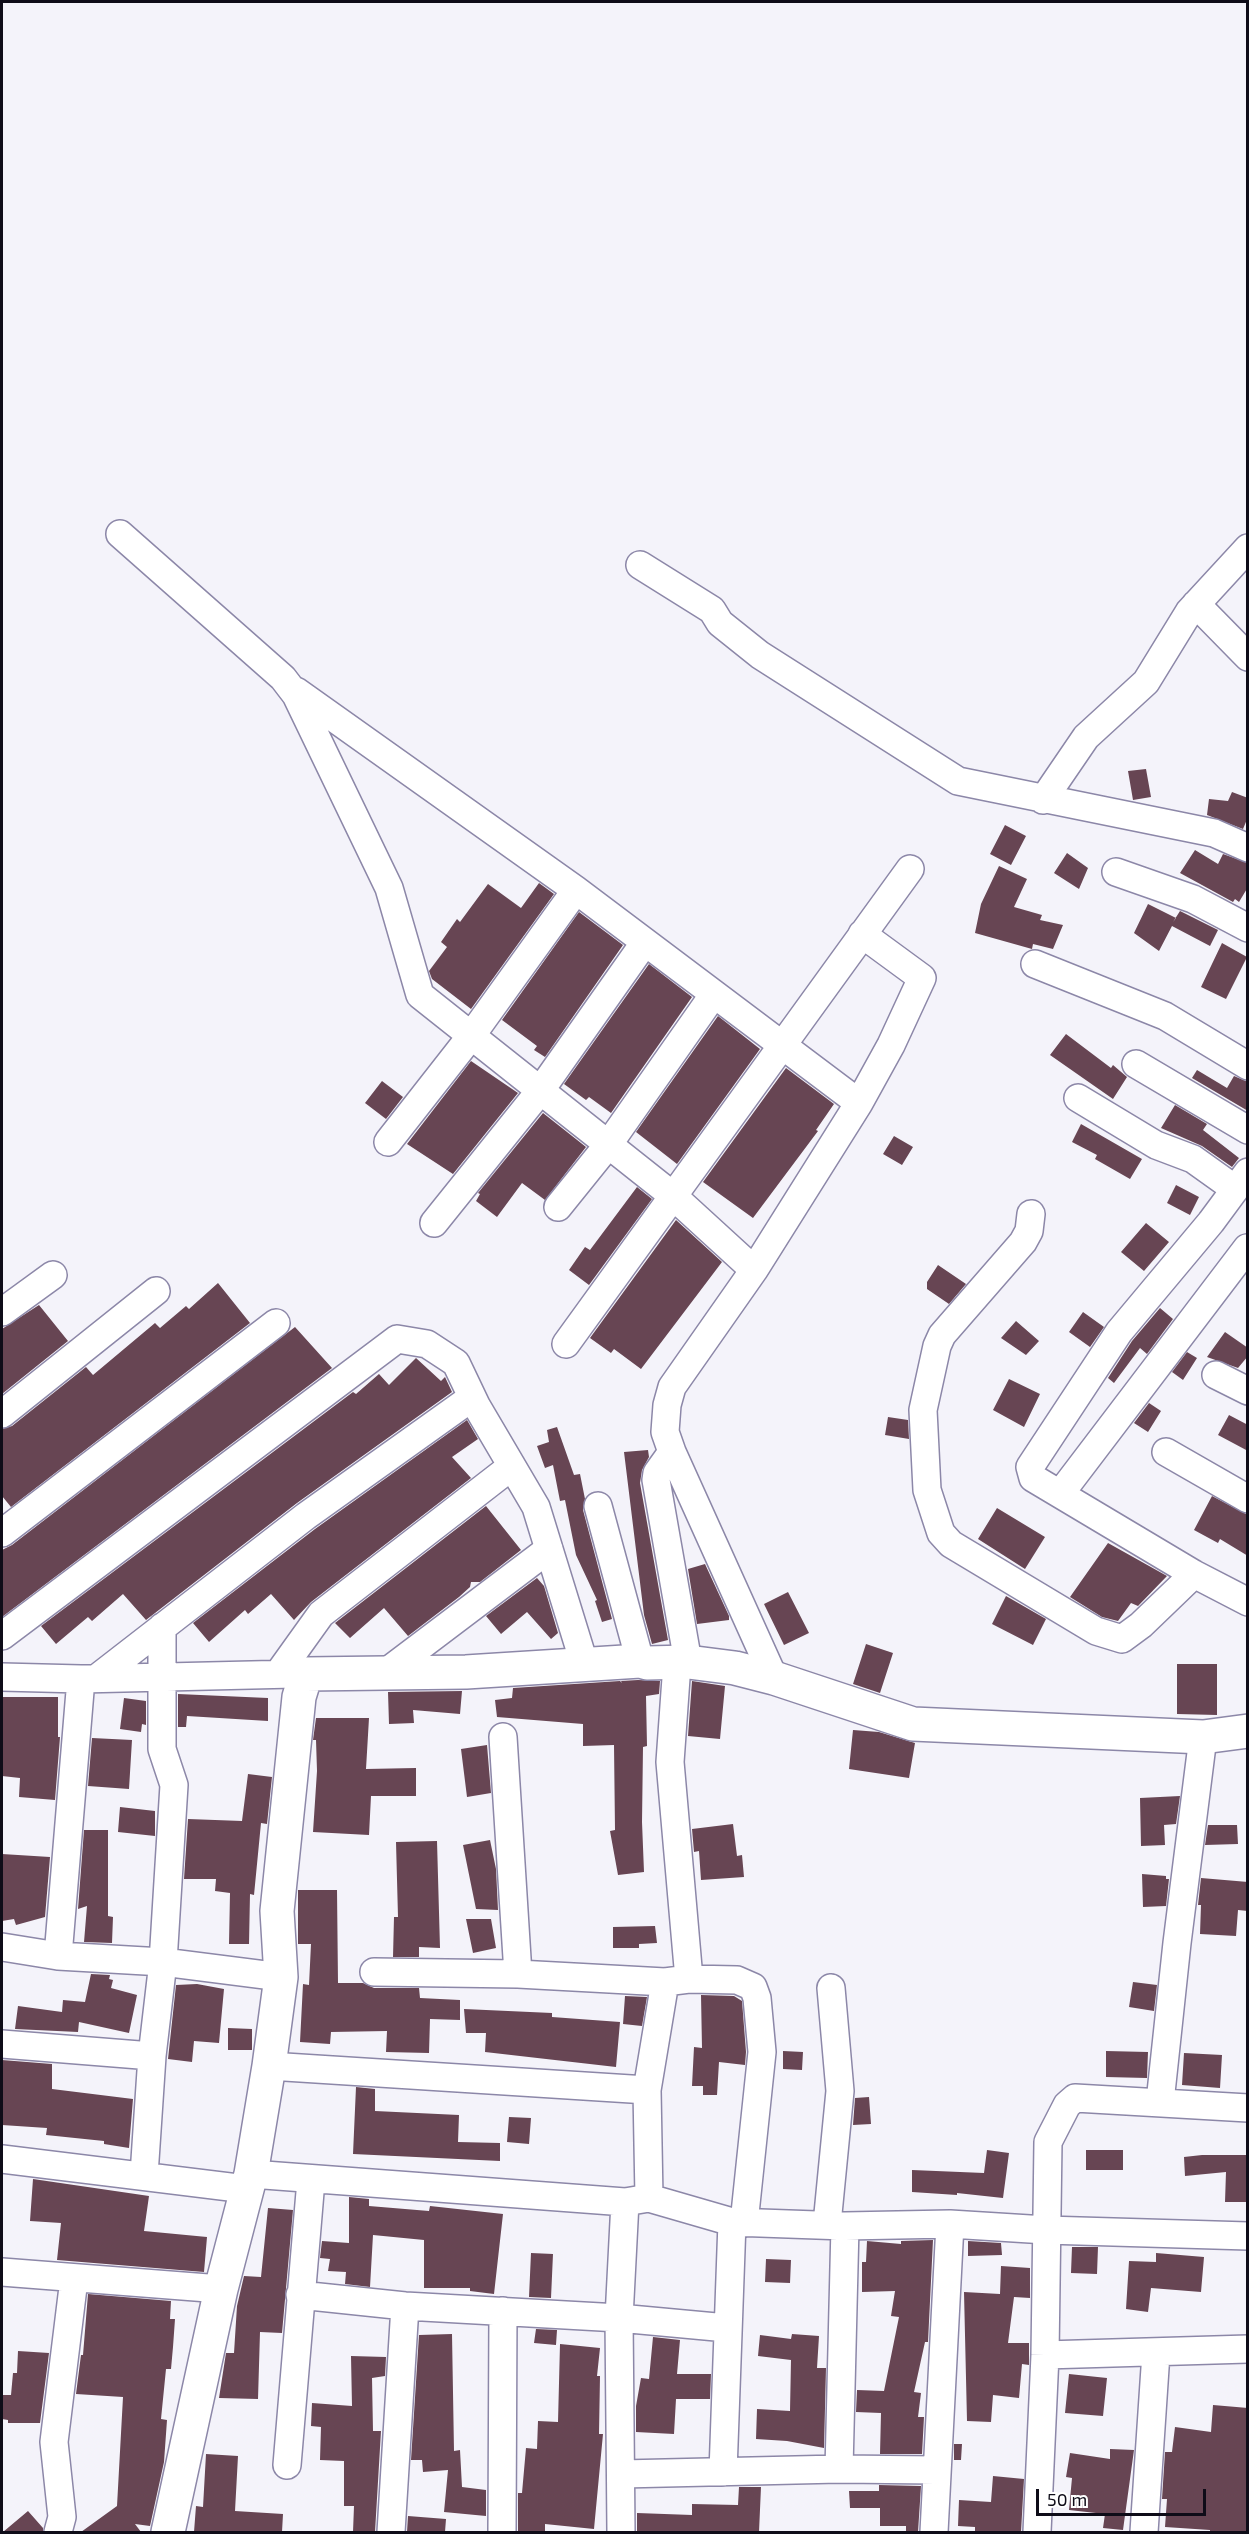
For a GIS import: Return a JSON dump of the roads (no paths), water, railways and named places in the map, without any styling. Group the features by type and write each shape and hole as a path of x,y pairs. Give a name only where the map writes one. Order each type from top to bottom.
{"street":[{"path":"120,534 291,687 576,890 860,1103"},
{"path":"1043,800 1086,737 1146,682 1196,604 1248,548"},
{"path":"640,566 712,610 720,623 760,655 947,776 972,786 1214,833 1248,848"},
{"path":"1196,604 1248,657"},
{"path":"291,687 389,888 420,994 672,1195 754,1270"},
{"path":"566,1344 910,868"},
{"path":"1116,872 1193,899 1248,928"},
{"path":"388,1142 471,1036 576,890"},
{"path":"774,1678 664,1432 672,1387 754,1270 860,1103 891,1045 922,978 862,934"},
{"path":"434,1223 540,1091 645,942"},
{"path":"1035,964 1172,1019 1248,1066"},
{"path":"558,1207 608,1145 714,994"},
{"path":"1136,1064 1248,1130"},
{"path":"1078,1098 1156,1145 1241,1181 1211,1222 1119,1332 1030,1467 1034,1478 1194,1574 1248,1602"},
{"path":"1030,1214 1029,1231 1023,1242 942,1335 937,1346 923,1410 927,1490 941,1533 951,1544 1096,1631 1122,1639 1141,1625 1194,1574"},
{"path":"1060,1494 1247,1248 1211,1222"},
{"path":"2,1312 53,1275"},
{"path":"2,1414 156,1291"},
{"path":"2,1533 276,1323"},
{"path":"2,1636 397,1339 427,1344 456,1363 476,1405 536,1507 585,1666"},
{"path":"1216,1375 1248,1391"},
{"path":"58,1956 89,1678 162,1628 306,1516 464,1403 470,1401 476,1405"},
{"path":"621,2532 619,2318 637,2200 647,2090 677,1981 670,1762 683,1663 656,1480 657,1473 672,1452"},
{"path":"1166,1452 1248,1499"},
{"path":"168,2532 180,2468 221,2289 249,2181 269,2066 281,1977 277,1911 299,1697 292,1674 321,1614 512,1466"},
{"path":"598,1506 640,1661"},
{"path":"385,1673 549,1549"},
{"path":"144,2175 152,2056 163,1962 174,1785 162,1749 160,1677 162,1628"},
{"path":"2,1677 89,1678 385,1673 585,1666 640,1661 735,1668 774,1678 913,1724 1203,1737 1248,1731"},
{"path":"503,1737 518,1974"},
{"path":"1160,2103 1203,1737"},
{"path":"2,1947 58,1956 163,1962 281,1977"},
{"path":"374,1972 518,1974 677,1981 737,1980 753,1987 757,1998 762,2052 738,2222 727,2328 723,2472"},
{"path":"831,1988 840,2091 836,2225 840,2353 839,2469"},
{"path":"2,2044 152,2056"},
{"path":"269,2066 647,2090"},
{"path":"1037,2532 1045,2355 1047,2146 1070,2100 1080,2098 1248,2108"},
{"path":"2,2159 144,2175 249,2181 311,2180 637,2200 738,2222 836,2225 950,2224 1046,2230 1248,2236"},
{"path":"287,2465 311,2180"},
{"path":"934,2532 950,2224"},
{"path":"2,2272 221,2289"},
{"path":"58,2532 62,2517 54,2442 74,2279"},
{"path":"300,2295 405,2306 619,2318 727,2328"},
{"path":"391,2532 405,2306"},
{"path":"502,2532 503,2312"},
{"path":"1045,2355 1248,2349"},
{"path":"1144,2532 1156,2353"},
{"path":"622,2474 839,2469 936,2470"}]}
